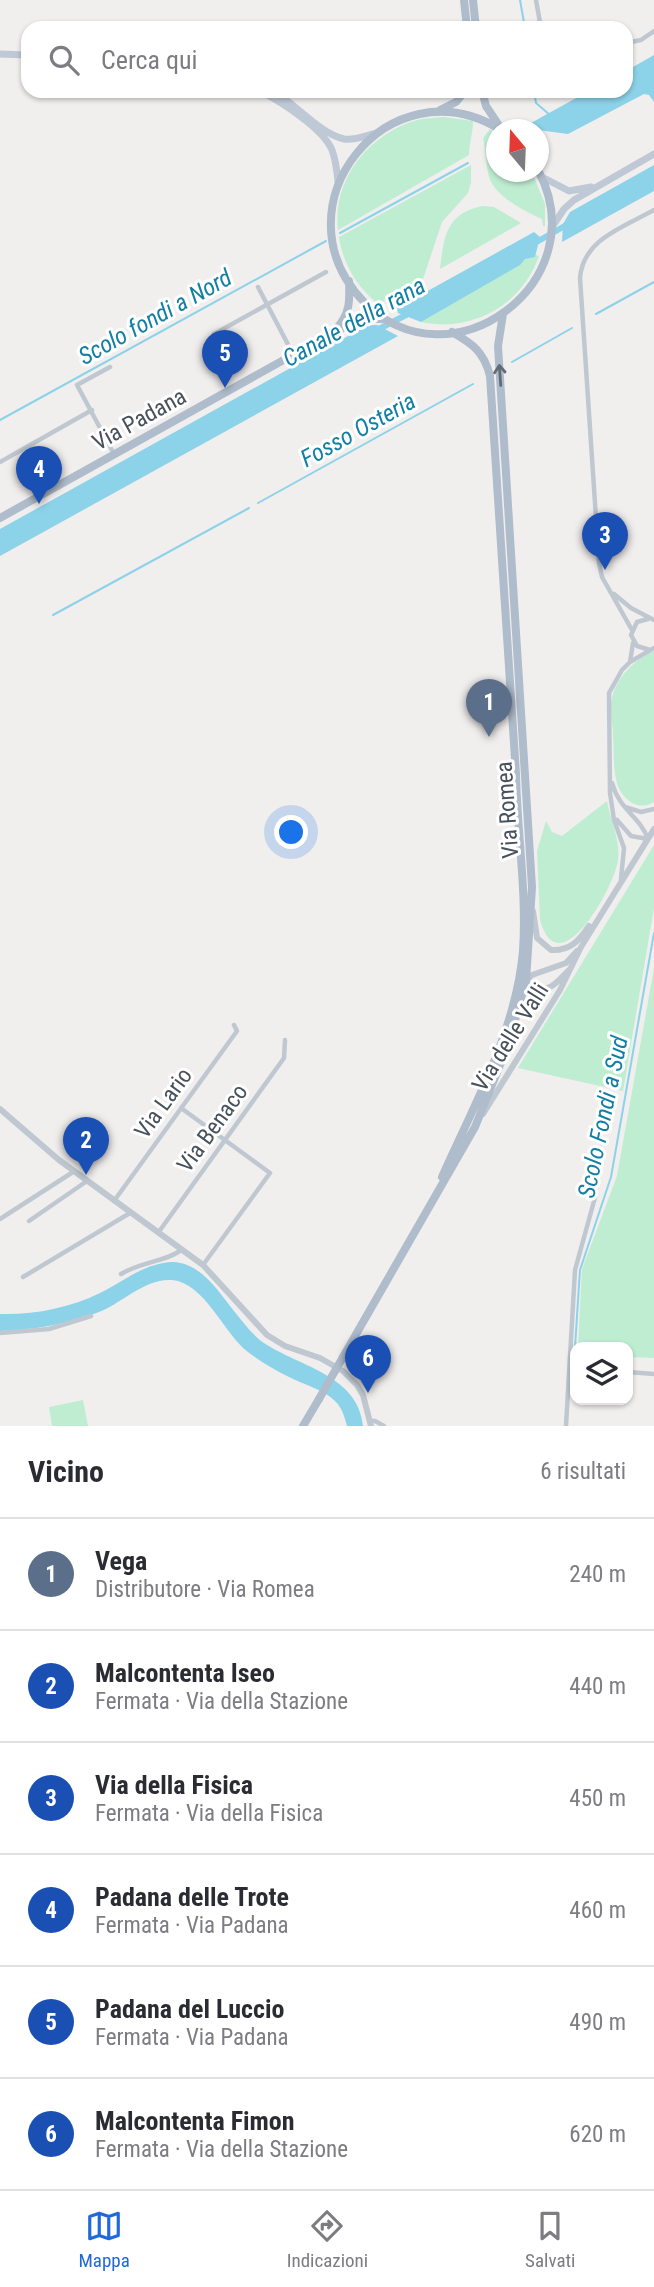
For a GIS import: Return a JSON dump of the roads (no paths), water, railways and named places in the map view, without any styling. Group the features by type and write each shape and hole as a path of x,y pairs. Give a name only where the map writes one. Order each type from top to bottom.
{"main road":[{"path":"464,0 466,21"},
{"path":"473,0 475,21"},
{"path":"0,54 21,55"},
{"path":"271,98 324,138 332,148 338,182"},
{"path":"282,98 328,132 344,139 377,133 406,118 436,112 459,98"},
{"path":"484,98 495,119"},
{"path":"436,112 472,115 486,122"},
{"path":"377,133 355,154 338,182 332,206 332,232 338,259 362,300 388,320 412,329 452,332 478,327 503,314 520,300 535,282 548,250 552,227 549,196 544,182"},
{"path":"552,227 564,209 598,185 654,154"},
{"path":"549,179 569,191 598,185"},
{"path":"332,333 346,317 349,307 349,281"},
{"name":"Via Romea","path":"303,1426 476,1125 514,1026 532,904 498,346 503,314"},
{"name":"Via Padana","path":"0,518 332,333 364,319 388,320"},
{"name":"Via Romea","path":"432,1200 498,1050 522,980 524,924 523,872 517,817 490,376 487,363 479,350 452,332"}],"street":[{"path":"537,0 540,21"},
{"path":"633,42 641,40 654,31"},
{"path":"630,662 634,642 632,630 602,577 599,563 580,270 585,256 595,244 654,210"},
{"path":"214,334 326,272"},
{"path":"258,287 293,355"},
{"path":"110,367 77,385 114,454"},
{"path":"0,462 92,410"},
{"path":"611,592 651,620"},
{"path":"632,630 639,621 651,620"},
{"path":"634,642 641,649 652,649"},
{"path":"621,882 624,848 612,810 608,693 616,677 630,662 652,649"},
{"path":"611,779 621,805 640,823 648,839"},
{"path":"621,805 642,812 654,809"},
{"path":"612,810 625,832 635,838 648,839"},
{"name":"Via delle Valli","path":"476,1125 560,990 581,947 654,829"},
{"name":"Via delle Valli","path":"532,904 537,938 551,950 569,948 603,912"},
{"name":"Via delle Valli","path":"573,966 555,985 546,990 533,989 522,980 566,962 581,947"},
{"name":"Via Lario","path":"113,1202 237,1031 234,1025"},
{"name":"Via Benaco","path":"158,1233 284,1058 285,1040"},
{"path":"181,1108 270,1173 203,1265"},
{"path":"0,1109 113,1202 203,1265 267,1335 285,1346 334,1364 349,1376 363,1395 370,1424 375,1421 384,1426"},
{"path":"0,1219 74,1171"},
{"path":"29,1221 87,1181"},
{"path":"566,1426 576,1261 596,1194"},
{"path":"23,1277 130,1213"},
{"path":"121,1274 181,1250"},
{"path":"0,1334 49,1329 91,1316"},
{"path":"633,1372 654,1374"}],"water":[{"path":"654,55 654,102 649,95 644,94 568,134 549,131 549,119 538,119 576,98 633,98 633,67"},
{"path":"654,165 654,191 562,242 563,224 570,212"},
{"path":"534,232 540,237 535,257 525,259 520,265 421,322 398,313 397,308"},
{"path":"368,325 377,325 398,336 0,556 0,529"},
{"path":"173,1262 192,1267 208,1279 248,1328 264,1343 339,1384 359,1409 363,1426 347,1426 340,1407 331,1398 320,1390 279,1372 248,1352 204,1299 184,1283 162,1280 134,1292 108,1308 75,1320 38,1328 0,1331 0,1314 38,1312 76,1303 144,1269"}],"waterway":[{"path":"520,0 524,21"},
{"path":"535,98 536,103 550,115"},
{"name":"Scolo fondi a Nord","path":"340,233 468,163"},
{"name":"Canale della rana","path":"533,244 570,223"},
{"name":"Scolo fondi a Nord","path":"0,420 326,241"},
{"name":"Fosso Osteria","path":"596,314 654,282"},
{"name":"Canale della rana","path":"377,330 408,314"},
{"name":"Fosso Osteria","path":"512,362 572,328"},
{"name":"Fosso Osteria","path":"258,503 473,384"},
{"name":"Fosso Osteria","path":"53,615 249,508"},
{"name":"Scolo Fondi a Sud","path":"575,1342 580,1270 611,1177 654,933"}],"place":[{"name":"Padana del Luccio","path":"225,388"},
{"name":"Padana delle Trote","path":"39,504"},
{"name":"Via della Fisica","path":"605,570"},
{"name":"Vega","path":"489,737"},
{"name":"Malcontenta Iseo","path":"86,1175"},
{"name":"Malcontenta Fimon","path":"368,1393"}]}
